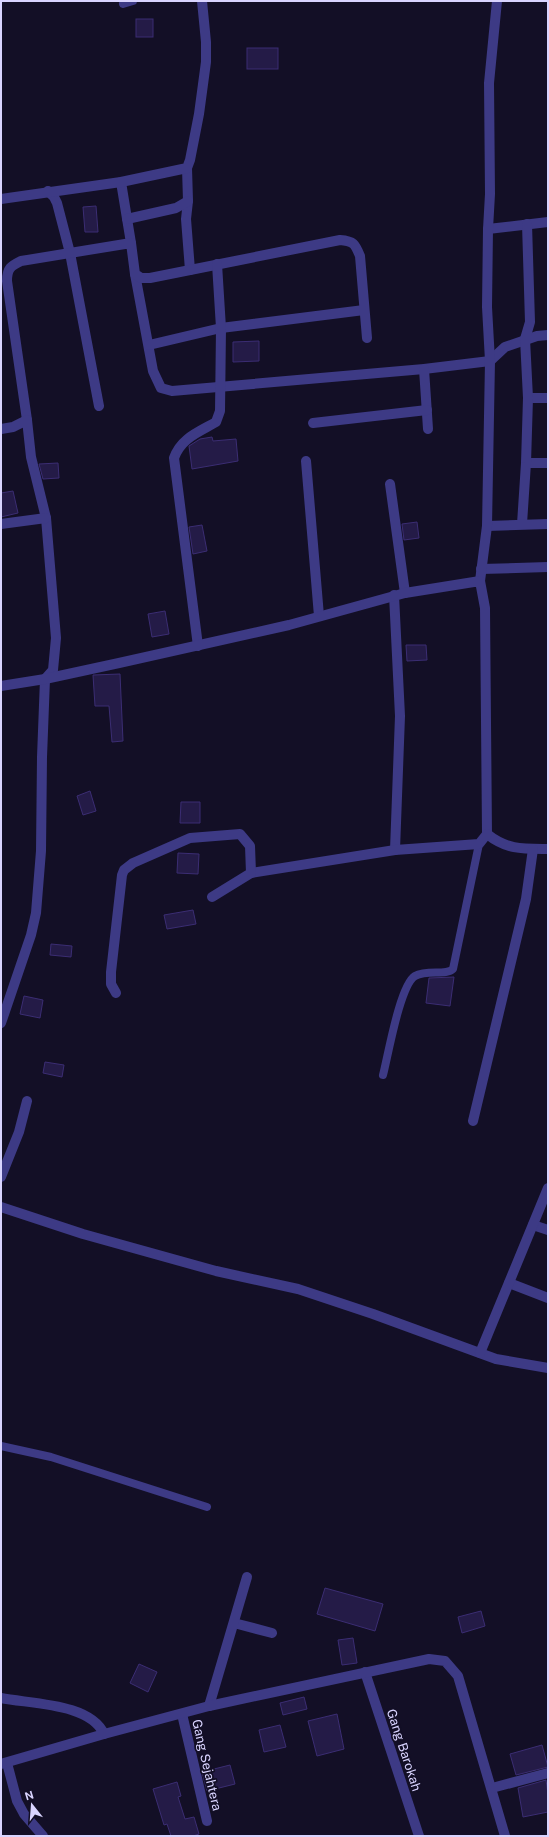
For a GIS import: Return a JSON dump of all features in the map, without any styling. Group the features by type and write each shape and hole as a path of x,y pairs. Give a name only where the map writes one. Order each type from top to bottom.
{"street":[{"path":"190,270 186,219 188,200 187,168 199,114 206,62 202,1"},
{"path":"212,896 251,873 395,850 479,844 487,834 485,608 480,581 487,526 490,361 487,307 490,194 489,83 497,1"},
{"path":"1,199 48,191 121,182 187,168"},
{"path":"121,182 135,274 153,371 161,388 172,391 424,369 490,361 505,347 525,339 548,335"},
{"path":"48,191 54,197 57,204 70,253 99,406"},
{"path":"127,219 176,208 188,200"},
{"path":"488,229 548,222"},
{"path":"522,524 528,398 525,339 530,322 527,224"},
{"path":"135,274 141,278 150,278 340,240 350,240 356,246 360,256 367,338"},
{"path":"1,1023 32,935 36,913 41,851 45,678 54,670 56,638 46,518 30,457 27,420 5,300 7,272 10,266 21,260 131,243"},
{"path":"198,646 174,458 177,448 185,439 216,422 220,411 221,328 218,264"},
{"path":"149,345 221,328 364,310"},
{"path":"424,369 428,429"},
{"path":"528,398 548,398"},
{"path":"313,423 427,410"},
{"path":"1,429 13,427 27,420"},
{"path":"306,461 319,616"},
{"path":"526,464 548,463"},
{"path":"390,484 406,593"},
{"path":"1,524 46,518"},
{"path":"487,526 548,524"},
{"path":"481,569 548,567"},
{"path":"1,686 198,646 319,616 394,595 480,581"},
{"path":"394,595 400,716 395,850"},
{"path":"116,993 111,984 111,972 122,875 124,870 133,863 190,838 240,834 250,846 251,873"},
{"path":"487,834 502,845 516,848 548,849"},
{"path":"473,1121 524,907 533,849"},
{"path":"1,1177 19,1132 28,1101"},
{"path":"480,1353 548,1188"},
{"path":"1,1207 83,1234 208,1269 298,1289 496,1359 548,1368"},
{"path":"533,1225 548,1230"},
{"path":"509,1283 548,1298"},
{"path":"209,1706 247,1577"},
{"path":"234,1623 272,1633"},
{"path":"43,1836 24,1814 17,1801 4,1764 104,1734 209,1706 429,1659 445,1661 451,1666 458,1676 505,1836"},
{"name":"Gang Barokah","path":"365,1672 418,1836"},
{"path":"1,1698 68,1709 95,1720 104,1734"},
{"name":"Gang Sejahtera","path":"182,1714 207,1822"},
{"path":"492,1788 548,1773"}],"lane":[{"path":"123,4 133,1"},
{"path":"383,1075 401,1002 408,983 414,977 426,972 447,973 453,970 479,844"},
{"path":"1,1446 51,1457 207,1507"}],"building":[{"path":"136,19 153,19 153,37 136,37"},
{"path":"247,48 278,48 278,69 247,69"},
{"path":"96,206 98,232 85,232 83,207"},
{"path":"259,341 259,361 233,362 233,342"},
{"path":"212,437 213,441 236,439 238,461 192,469 189,446 200,439"},
{"path":"58,463 59,478 43,479 39,464"},
{"path":"13,491 18,513 1,517 1,493"},
{"path":"417,522 419,538 404,540 402,524"},
{"path":"202,525 207,551 193,554 189,527"},
{"path":"165,611 169,634 152,637 148,614"},
{"path":"406,645 426,645 427,660 407,661"},
{"path":"120,674 123,741 112,742 109,706 95,706 93,675"},
{"path":"90,791 96,811 83,815 77,796"},
{"path":"181,802 200,802 200,823 180,823"},
{"path":"178,853 199,854 198,874 177,873"},
{"path":"193,910 196,924 167,929 164,915"},
{"path":"51,944 72,946 71,957 50,955"},
{"path":"454,977 450,1006 426,1003 429,978"},
{"path":"24,996 43,1000 40,1018 20,1014"},
{"path":"45,1062 64,1065 62,1077 43,1073"},
{"path":"325,1588 383,1604 375,1631 317,1614"},
{"path":"481,1611 485,1626 462,1633 458,1617"},
{"path":"353,1638 357,1663 342,1665 338,1640"},
{"path":"139,1664 157,1672 148,1692 130,1683"},
{"path":"304,1697 307,1709 283,1715 280,1703"},
{"path":"337,1714 344,1749 317,1756 308,1721"},
{"path":"280,1725 286,1747 264,1752 259,1730"},
{"path":"542,1745 548,1767 516,1775 510,1754"},
{"path":"230,1765 235,1784 207,1791 202,1772"},
{"path":"546,1780 548,1812 523,1817 518,1788"},
{"path":"177,1782 181,1796 178,1797 185,1819 194,1817 199,1834 193,1836 171,1836 167,1824 164,1825 153,1789"}]}
